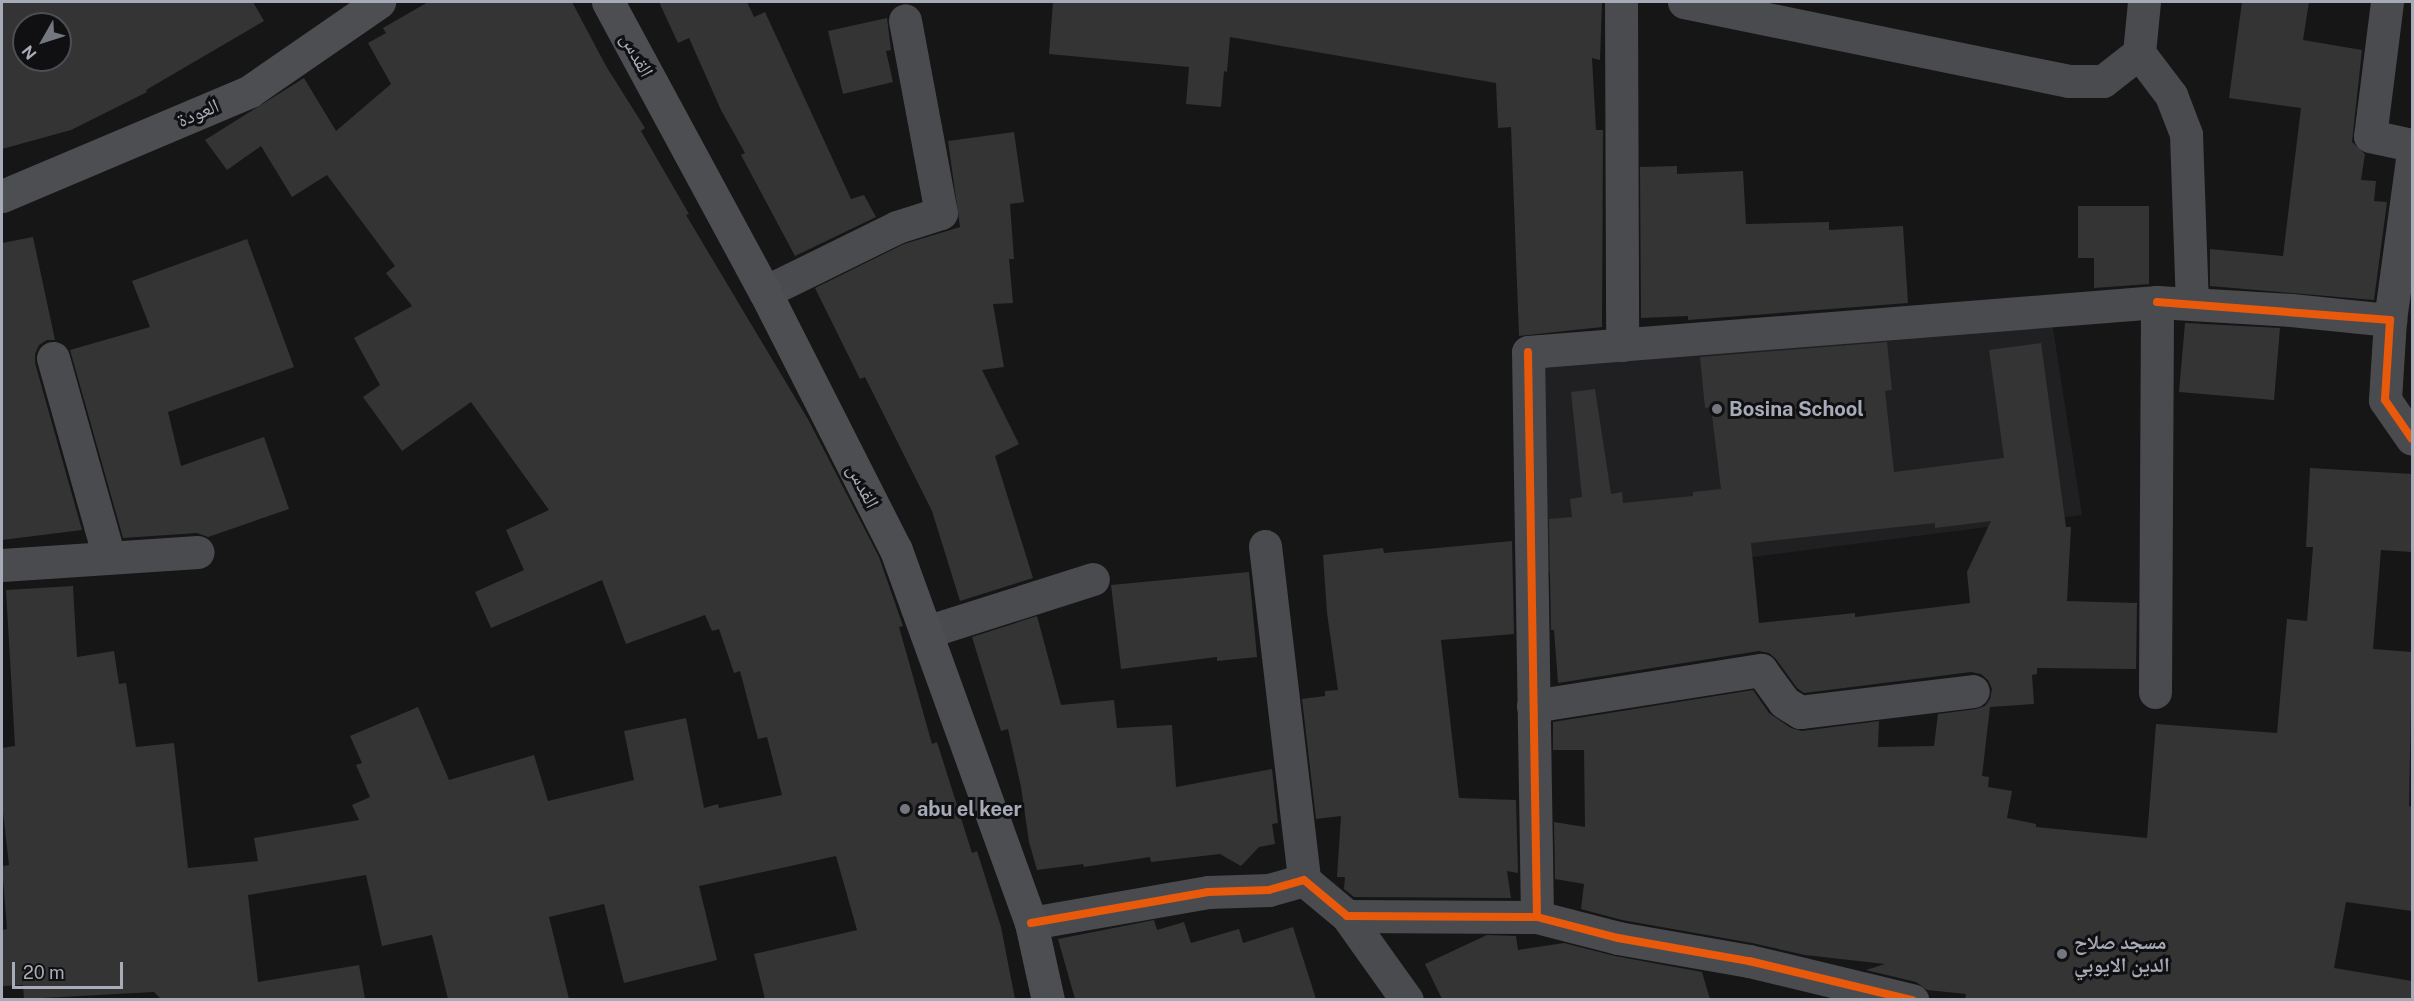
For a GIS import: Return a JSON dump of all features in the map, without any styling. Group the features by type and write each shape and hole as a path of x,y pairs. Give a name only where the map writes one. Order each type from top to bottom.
{"main road":[{"name":"العودة","path":"2,196 250,91 379,2"},
{"name":"القدس","path":"608,2 765,292 896,550 1030,923 1048,999"}],"street":[{"path":"1621,2 1622,345"},
{"path":"1684,2 2068,81 2103,81 2139,53"},
{"path":"2144,2 2139,53 2171,94 2186,134 2192,303"},
{"path":"2387,2 2370,136 2412,145"},
{"path":"765,292 897,227 941,213 906,20"},
{"path":"2412,159 2390,320 2385,400 2412,439"},
{"path":"2155,692 2157,302"},
{"path":"1537,917 1528,352 2157,302 2390,320"},
{"path":"53,358 109,557"},
{"path":"1265,546 1304,880 1347,916 1407,999"},
{"path":"2,565 198,552"},
{"path":"926,632 1093,579"},
{"path":"1533,706 1761,670 1784,702 1800,712 1973,691"},
{"path":"1030,923 1208,892 1269,890 1304,880"},
{"path":"1347,916 1537,917 1618,939 1749,961 1912,999"}],"shaded area":[{"path":"2052,322 2082,515 1673,567 1539,573 1537,365"}],"building":[{"path":"2,2 253,2 264,21 146,90 147,92 71,130 2,149"},
{"path":"428,2 572,2 606,66 645,128 641,131 689,214 686,215 809,421 879,557 903,626 899,627 932,744 937,742 972,853 977,851 1001,927 1015,999 765,999 754,954 857,930 836,856 699,886 717,960 624,983 604,904 549,917 569,999 448,999 432,935 382,946 366,875 248,895 258,982 359,965 365,999 161,999 154,992 24,999 23,985 2,986 2,930 7,929 2,866 9,865 2,804 2,748 15,746 6,590 73,586 77,657 114,651 119,684 126,683 136,747 174,743 188,868 258,861 254,838 359,820 352,805 370,797 356,765 362,763 350,736 418,707 449,780 534,755 548,801 634,780 624,731 686,718 704,808 718,804 719,808 782,795 767,737 758,739 740,671 734,673 719,629 712,631 705,615 626,644 602,580 491,628 475,592 524,570 506,530 549,510 471,402 402,451 363,397 380,385 354,338 412,306 386,273 395,266 327,175 292,197 261,146 227,170 205,140 304,78 336,131 391,84 368,43 386,33 383,28"},
{"path":"659,2 747,2 754,17 765,12 851,199 864,195 876,217 795,256 741,155 745,153 721,110 689,38 678,43"},
{"path":"1053,2 1602,2 1600,60 1592,58 1596,130 1603,130 1602,327 1519,336 1511,127 1498,128 1496,83 1230,37 1221,107 1186,104 1189,67 1049,54"},
{"path":"2242,2 2309,2 2303,40 2362,50 2352,142 2365,154 2361,180 2376,181 2374,201 2387,202 2374,300 2210,286 2210,249 2283,256 2301,108 2229,98"},
{"path":"887,18 891,50 886,51 893,82 843,94 828,31"},
{"path":"1014,132 1024,202 1010,204 1014,259 1009,259 1013,303 993,304 1004,367 982,370 1019,444 995,456 1033,578 960,601 932,511 865,377 860,379 815,288 904,244 960,227 948,141"},
{"path":"1677,166 1677,174 1743,171 1746,224 1829,222 1829,230 1903,226 1908,303 1688,320 1688,316 1641,318 1640,167"},
{"path":"2078,206 2149,206 2149,284 2094,288 2094,258 2078,258"},
{"path":"33,237 55,340 47,340 39,345 35,354 35,363 82,530 2,540 2,243"},
{"path":"247,239 294,367 168,412 181,466 264,437 289,509 208,537 197,533 123,538 70,350 150,327 132,281"},
{"path":"2185,323 2280,328 2274,400 2179,392"},
{"path":"1887,342 1892,390 1885,391 1894,472 2004,458 1989,350 2041,343 2066,527 2071,527 2067,601 2137,603 2136,669 2037,668 2037,674 2032,675 2034,704 1990,707 1982,776 1989,777 1988,787 2012,791 2007,818 2036,824 2036,827 2147,838 2156,724 2277,733 2287,619 2307,621 2313,547 2306,547 2310,468 2412,474 2412,552 2381,550 2373,649 2412,652 2409,806 2412,807 2412,911 2346,902 2334,968 2412,981 2412,999 1965,999 1966,994 1927,990 1916,982 1866,970 1885,964 1805,955 1752,943 1622,920 1581,909 1584,884 1555,879 1554,822 1585,827 1584,750 1553,750 1553,722 1753,690 1769,713 1791,728 1802,731 1879,721 1878,747 1934,746 1938,714 1976,709 1985,706 1990,699 1992,689 1988,680 1981,674 1971,672 1804,693 1797,688 1776,659 1769,653 1759,651 1558,683 1554,630 1551,630 1549,519 1572,517 1570,499 1582,497 1571,392 1595,389 1611,494 1622,492 1623,503 1693,496 1693,492 1721,489 1711,407 1705,408 1700,357","holes":["1991,521 1967,572 1970,603 1855,617 1855,613 1759,623 1751,543 1935,523 1935,528"]},
{"path":"1512,541 1514,634 1441,640 1459,798 1516,800 1518,873 1507,871 1511,898 1354,897 1344,889 1345,877 1337,877 1341,816 1316,819 1302,699 1325,696 1325,691 1338,690 1327,613 1323,555 1383,548 1384,553"},
{"path":"1249,572 1257,657 1217,661 1217,657 1121,669 1111,585"},
{"path":"1037,616 1061,705 1114,700 1117,728 1172,725 1176,787 1272,769 1278,823 1272,824 1275,844 1259,847 1241,866 1220,854 1151,862 1150,857 1084,867 1083,864 1037,870 1029,842 1021,787 1008,729 1001,731 972,637"},
{"path":"1154,920 1157,930 1184,922 1191,943 1239,929 1243,943 1293,927 1316,999 1075,999 1058,939"},
{"path":"1487,935 1516,936 1518,950 1564,943 1615,956 1702,972 1710,999 1442,999 1425,964"}],"cycle path":[{"path":"2157,302 2390,320 2385,400 2412,439"},
{"path":"1528,352 1537,917"},
{"path":"1031,923 1208,892 1269,890 1304,880 1347,916 1537,917 1618,938 1749,961 1912,1000"}],"place":[{"name":"Bosina School","path":"1717,409"},
{"name":"abu el keer","path":"905,809"},
{"name":"مسجد صلاح الدين الايوبي","path":"2062,954"}]}
